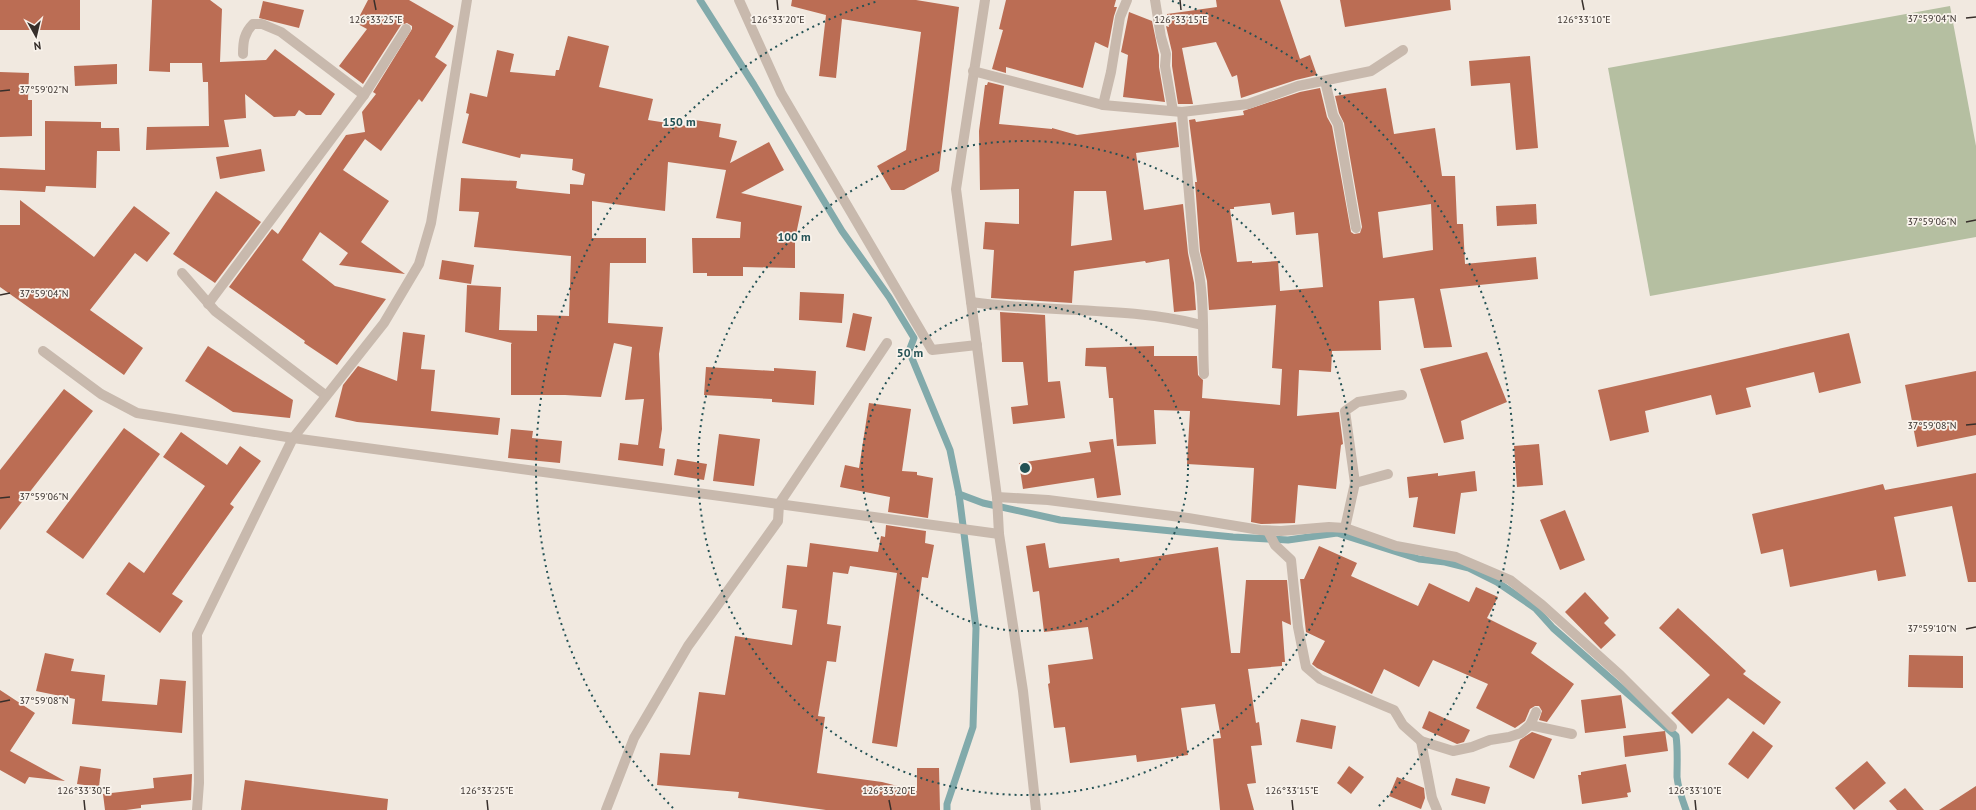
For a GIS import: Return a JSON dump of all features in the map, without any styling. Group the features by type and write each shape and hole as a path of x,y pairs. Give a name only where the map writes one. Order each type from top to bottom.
{"street":[{"path":"196,810 199,783 197,634 293,438 325,395 384,323 419,264 431,223 467,0"},
{"path":"739,0 780,93 932,350 977,346"},
{"path":"985,0 956,189 997,498 999,534 1023,691 1036,810"},
{"path":"1103,105 1111,72 1120,17 1127,0"},
{"path":"1156,0 1161,38 1166,54 1165,66 1177,111 1194,252 1200,271 1204,312 1202,325 1204,374"},
{"path":"242,54 243,40 247,30 253,24 262,24 281,32 364,94"},
{"path":"208,304 364,94 406,29"},
{"path":"974,71 1103,105 1177,111 1248,104 1298,86 1371,71 1403,50"},
{"path":"1325,81 1333,115 1338,124 1356,228"},
{"path":"182,272 215,311 325,395"},
{"path":"971,302 1000,306 1122,314 1183,320 1202,325"},
{"path":"606,810 634,738 688,646 778,521 779,504 886,344"},
{"path":"44,351 101,394 137,413 293,438 999,534"},
{"path":"1345,528 1355,483 1345,411 1358,402 1402,395"},
{"path":"1355,483 1388,474"},
{"path":"997,498 1048,500 1271,537 1345,528 1396,546 1456,557 1510,580 1542,605 1620,675 1672,727"},
{"path":"1271,537 1291,560 1298,627 1306,667 1320,679 1394,710 1403,725 1421,741 1453,751 1521,733 1530,725 1536,712"},
{"path":"1530,725 1572,734"},
{"path":"1421,741 1432,798 1437,810"}],"green space":[{"path":"1950,6 1976,146 1976,237 1650,296 1608,68"}],"building":[{"path":"0,0 80,0 80,30 0,30"},
{"path":"152,0 210,0 222,9 220,62 266,60 275,49 335,94 321,115 306,115 299,110 295,116 274,117 245,94 246,118 224,120 229,147 146,150 147,127 209,126 208,82 203,82 202,63 170,63 170,72 149,71"},
{"path":"368,0 409,0 454,26 435,57 447,65 422,102 419,99 381,151 365,139 343,170 389,201 361,242 405,274 339,265 348,253 320,232 302,260 335,286 386,299 337,365 304,343 305,341 229,287 272,229 278,234 346,135 365,132 362,112 376,94 373,92 412,29 412,26 407,23 401,25 363,84 339,66 367,29 356,23"},
{"path":"792,0 916,0 959,7 939,171 904,190 891,190 877,166 906,150 921,32 842,19 836,78 819,76 826,15 791,6"},
{"path":"1006,0 1116,0 1114,7 1117,7 1108,48 1095,42 1083,88 1006,67 1006,73 992,69 1003,30 999,29"},
{"path":"1216,0 1280,0 1300,59 1310,55 1317,75 1296,80 1241,98 1237,75 1232,77 1216,42 1182,48 1193,104 1178,104 1172,66 1172,52 1166,26 1169,27 1167,14 1217,7"},
{"path":"1340,0 1450,0 1451,10 1345,27"},
{"path":"263,1 304,10 299,28 259,18"},
{"path":"1129,12 1152,21 1159,55 1159,67 1165,102 1123,97 1128,55 1121,52"},
{"path":"568,36 609,46 599,87 653,99 648,120 687,126 688,119 721,124 719,137 737,141 730,163 769,142 784,170 741,193 802,206 795,239 795,268 743,267 743,276 707,276 707,273 693,273 692,238 740,238 741,222 716,218 726,170 668,162 665,211 592,201 592,238 646,238 646,263 610,263 608,323 663,327 659,354 662,429 659,448 665,449 663,466 618,460 620,443 638,445 644,399 625,400 632,347 614,343 601,397 511,395 512,343 465,332 467,285 501,287 499,330 537,331 537,315 569,316 571,256 474,247 479,212 459,211 461,178 517,181 516,188 520,189 570,194 570,184 583,185 585,174 572,170 573,159 521,154 520,158 462,143 469,114 466,113 470,93 487,97 497,50 514,54 510,72 555,76 556,70 559,70"},
{"path":"1530,56 1538,148 1516,150 1510,83 1471,86 1469,61"},
{"path":"117,64 117,84 75,86 74,66"},
{"path":"0,72 29,73 28,100 32,100 32,136 0,137"},
{"path":"988,82 1004,86 999,124 1052,128 1077,135 1176,122 1179,147 1136,153 1144,210 1183,204 1188,253 1194,283 1196,310 1174,312 1169,259 1074,271 1072,303 991,298 994,250 983,249 985,222 1019,224 1019,189 980,190 979,131 985,85 987,85","holes":["1074,191 1106,191 1112,240 1071,246"]},
{"path":"1320,88 1327,117 1332,126 1351,232 1354,234 1360,233 1362,227 1344,123 1339,113 1335,96 1386,88 1394,134 1435,128 1442,176 1455,176 1457,224 1463,224 1465,264 1536,257 1538,279 1440,289 1452,347 1424,348 1414,298 1379,301 1381,350 1332,351 1331,372 1299,370 1297,416 1339,412 1343,444 1341,445 1336,489 1298,485 1295,523 1261,524 1251,522 1254,468 1187,464 1190,411 1154,410 1156,444 1117,446 1113,398 1109,398 1106,367 1085,366 1086,348 1154,346 1154,356 1197,356 1198,375 1203,380 1202,398 1280,405 1282,369 1272,368 1276,305 1209,310 1207,281 1200,251 1195,182 1197,182 1189,120 1195,119 1196,122 1244,115 1243,111 1300,92","holes":["1270,203 1272,215 1294,212 1296,235 1318,233 1323,287 1280,291 1278,261 1252,263 1252,261 1237,262 1230,209 1234,209 1234,207","1431,204 1433,250 1383,258 1378,212"]},
{"path":"45,121 101,122 101,128 119,128 120,151 97,151 96,188 46,186 45,192 0,190 0,168 45,170"},
{"path":"261,149 265,171 220,179 216,157"},
{"path":"216,191 261,222 215,283 173,254"},
{"path":"20,200 94,257 134,206 170,233 147,262 135,253 90,310 143,348 124,375 0,287 0,225 20,225"},
{"path":"1536,204 1537,224 1497,226 1496,206"},
{"path":"442,260 474,265 471,284 439,279"},
{"path":"800,292 844,294 842,323 799,320"},
{"path":"1000,312 1045,315 1048,382 1060,381 1065,418 1013,424 1011,407 1028,405 1023,362 1002,362"},
{"path":"853,313 872,317 865,351 846,347"},
{"path":"403,332 425,335 421,369 435,370 431,411 500,418 498,435 357,422 335,417 343,385 358,366 397,381"},
{"path":"1849,333 1861,383 1819,393 1814,372 1746,388 1751,407 1716,415 1711,395 1645,411 1649,432 1610,441 1598,390"},
{"path":"208,346 293,400 290,418 233,412 185,381"},
{"path":"1487,352 1507,402 1461,421 1464,439 1444,443 1420,369"},
{"path":"706,367 774,371 774,368 816,371 814,405 772,402 772,399 704,395"},
{"path":"1976,371 1976,435 1917,447 1905,385"},
{"path":"64,389 93,411 0,530 0,470"},
{"path":"869,403 911,409 902,471 917,472 917,475 933,478 928,518 888,512 890,497 840,487 845,465 859,468"},
{"path":"124,428 160,454 83,559 46,532"},
{"path":"511,429 533,431 532,438 562,441 560,463 508,458"},
{"path":"181,432 227,465 240,446 261,461 230,504 234,507 172,594 183,601 160,633 106,594 129,562 144,573 205,486 163,457"},
{"path":"719,434 760,439 754,486 713,481"},
{"path":"1113,439 1121,495 1097,498 1094,478 1023,489 1019,463 1091,452 1089,442"},
{"path":"1539,444 1543,485 1517,487 1514,446"},
{"path":"677,459 707,464 704,480 674,475"},
{"path":"1475,471 1477,491 1461,493 1455,534 1413,527 1418,497 1409,498 1407,477 1438,473 1438,476"},
{"path":"1976,473 1976,582 1968,582 1952,506 1894,517 1906,576 1878,581 1876,570 1790,587 1783,549 1761,554 1752,514 1883,484 1885,490"},
{"path":"1565,510 1585,560 1560,570 1540,520"},
{"path":"886,525 926,531 925,543 934,545 928,578 922,577 897,747 872,743 897,573 850,566 848,574 833,572 827,624 841,626 836,662 827,661 818,716 825,717 817,773 882,782 917,791 917,768 939,768 940,810 826,810 738,798 739,792 657,785 660,753 690,755 699,692 725,695 735,636 792,645 797,610 782,608 787,565 807,567 810,543 878,552 881,536 885,537"},
{"path":"1045,543 1049,568 1119,558 1120,562 1218,547 1231,653 1240,653 1246,580 1287,580 1291,625 1282,621 1285,662 1282,662 1282,666 1248,669 1256,723 1259,722 1262,745 1251,746 1256,783 1247,784 1254,810 1220,810 1213,739 1221,738 1215,704 1181,708 1188,755 1137,762 1136,755 1070,763 1065,727 1054,728 1048,684 1050,683 1048,665 1093,659 1088,627 1044,632 1039,591 1033,592 1026,546"},
{"path":"1319,546 1357,563 1351,576 1418,606 1429,583 1469,602 1476,587 1498,597 1487,618 1537,643 1531,653 1574,684 1547,722 1539,720 1542,711 1539,706 1535,706 1530,709 1525,721 1515,728 1476,708 1488,684 1433,660 1419,687 1384,669 1372,694 1317,668 1312,664 1325,641 1306,632 1300,579 1304,579"},
{"path":"1585,592 1609,618 1604,623 1616,635 1601,649 1565,612"},
{"path":"1678,608 1746,671 1743,674 1781,702 1764,725 1728,698 1692,734 1671,713 1710,675 1659,628"},
{"path":"45,653 74,659 71,671 105,675 102,701 157,705 160,679 186,681 182,733 72,724 75,699 36,691"},
{"path":"1909,655 1963,656 1963,688 1908,687"},
{"path":"0,690 35,713 10,751 65,781 29,777 25,784 0,770"},
{"path":"1621,695 1626,728 1585,733 1581,700"},
{"path":"1429,711 1470,730 1464,742 1457,744 1422,728"},
{"path":"1301,719 1336,726 1332,749 1296,742"},
{"path":"1665,731 1668,751 1625,757 1623,736"},
{"path":"1753,731 1773,746 1748,779 1728,764"},
{"path":"1532,732 1552,739 1534,779 1509,767 1520,740"},
{"path":"1867,761 1886,783 1854,810 1835,788"},
{"path":"1626,764 1631,792 1627,793 1628,797 1582,804 1578,775 1581,775 1581,772"},
{"path":"80,766 101,769 99,787 77,784"},
{"path":"1349,766 1364,777 1351,794 1337,783"},
{"path":"192,774 191,800 141,805 141,808 126,810 105,810 103,794 154,788 153,778"},
{"path":"1397,777 1424,788 1425,798 1421,809 1389,796"},
{"path":"1456,778 1490,787 1485,804 1451,795"},
{"path":"245,780 388,799 387,810 241,810"},
{"path":"1976,786 1976,810 1939,810"},
{"path":"1905,788 1924,810 1897,810 1889,801"}],"waterway":[{"path":"700,0 754,85 842,231 889,297 914,338 909,351 950,450 959,494 976,628 973,727 947,804 947,810"},
{"path":"959,494 983,503 1060,520 1233,537 1288,540 1337,533 1419,559 1445,562 1469,568 1497,582 1535,608 1553,628 1676,736 1677,777 1680,794 1686,810"}]}
